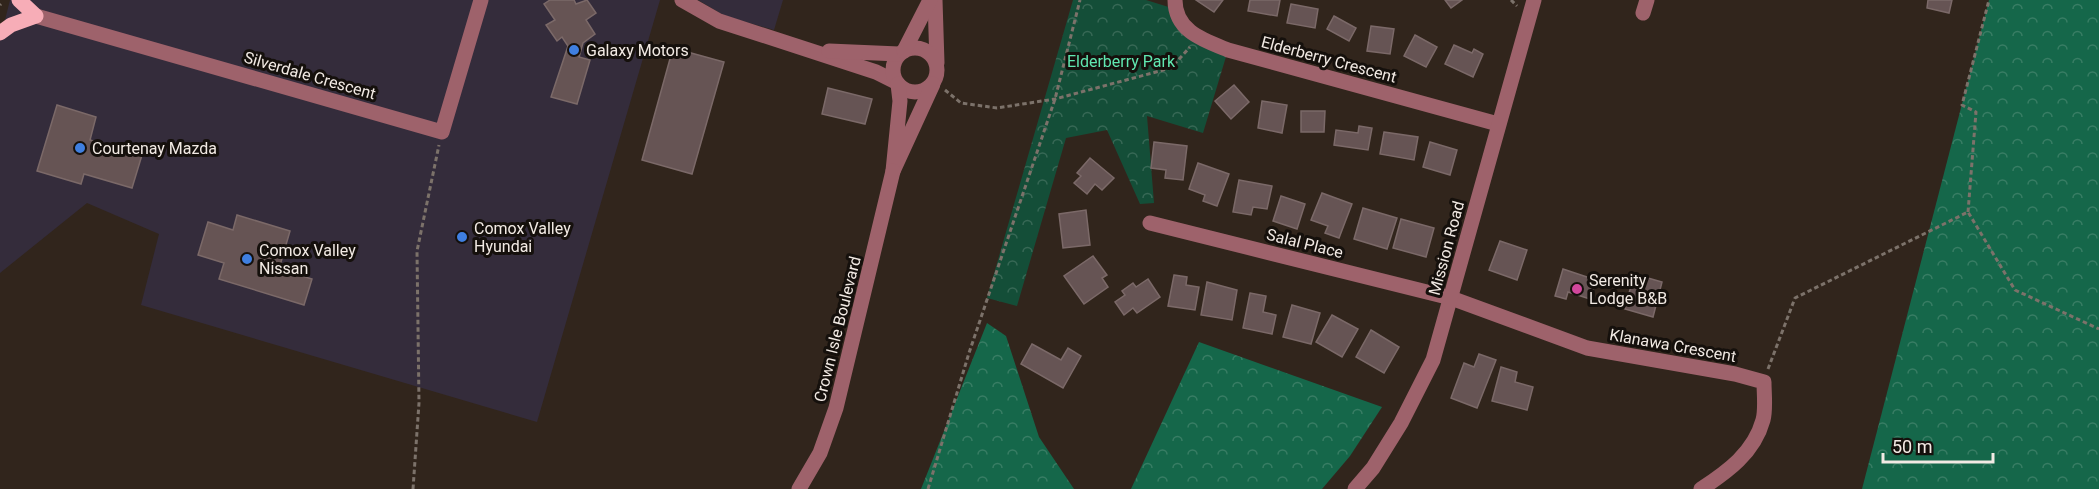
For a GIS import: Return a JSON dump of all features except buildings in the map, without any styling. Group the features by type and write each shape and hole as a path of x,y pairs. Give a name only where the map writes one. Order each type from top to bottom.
{"main road":[{"path":"0,33 11,25 36,16 19,0"}],"street":[{"path":"442,132 481,0"},
{"path":"681,0 719,21 799,47 876,72 905,90 917,92 935,78 936,62 926,51 911,48 902,53 854,54 799,47"},
{"path":"897,83 893,68 930,0"},
{"path":"935,0 935,78"},
{"name":"Elderberry Crescent","path":"1175,0 1180,24 1198,38 1228,50 1498,124"},
{"name":"Mission Road","path":"1355,489 1373,468 1396,432 1433,360 1534,0"},
{"name":"Silverdale Crescent","path":"36,16 442,132"},
{"name":"Crown Isle Boulevard","path":"893,171 935,78"},
{"name":"Crown Isle Boulevard","path":"799,489 820,453 836,408 893,171 900,101 897,83"},
{"name":"Salal Place","path":"1150,223 1451,298"},
{"name":"Klanawa Crescent","path":"1451,298 1587,348 1764,382"},
{"path":"1701,489 1737,464 1752,442 1763,419 1764,382"}],"path":[{"path":"928,489 969,353 1055,99 1080,0"},
{"path":"1989,0 1962,105 1976,112 1968,212 2015,290 2099,330"},
{"path":"935,78 961,103 997,108 1055,99 1171,68 1198,38"},
{"path":"413,489 419,402 417,251 442,132"},
{"path":"1764,382 1795,298 1968,212"}],"shaded area":[{"path":"10,0 660,0 537,422 141,305 159,234 87,203 0,273 0,40"},
{"path":"698,0 783,0 774,30 725,16"}],"green space":[{"name":"Elderberry Park","path":"1073,0 1146,0 1175,9 1180,24 1228,50 1203,133 1147,116 1154,203 1140,204 1107,130 1066,138 1017,306 987,298"},
{"path":"1989,0 2099,0 2099,489 1862,489"},
{"path":"987,323 1006,336 1039,437 1074,489 921,489"},
{"path":"1199,342 1382,407 1350,456 1322,489 1131,489"}],"place":[{"name":"Galaxy Motors","path":"574,50"},
{"name":"Courtenay Mazda","path":"80,148"},
{"name":"Comox Valley Hyundai","path":"462,237"},
{"name":"Comox Valley Nissan","path":"247,259"},
{"name":"Serenity Lodge B&B","path":"1577,289"}]}
